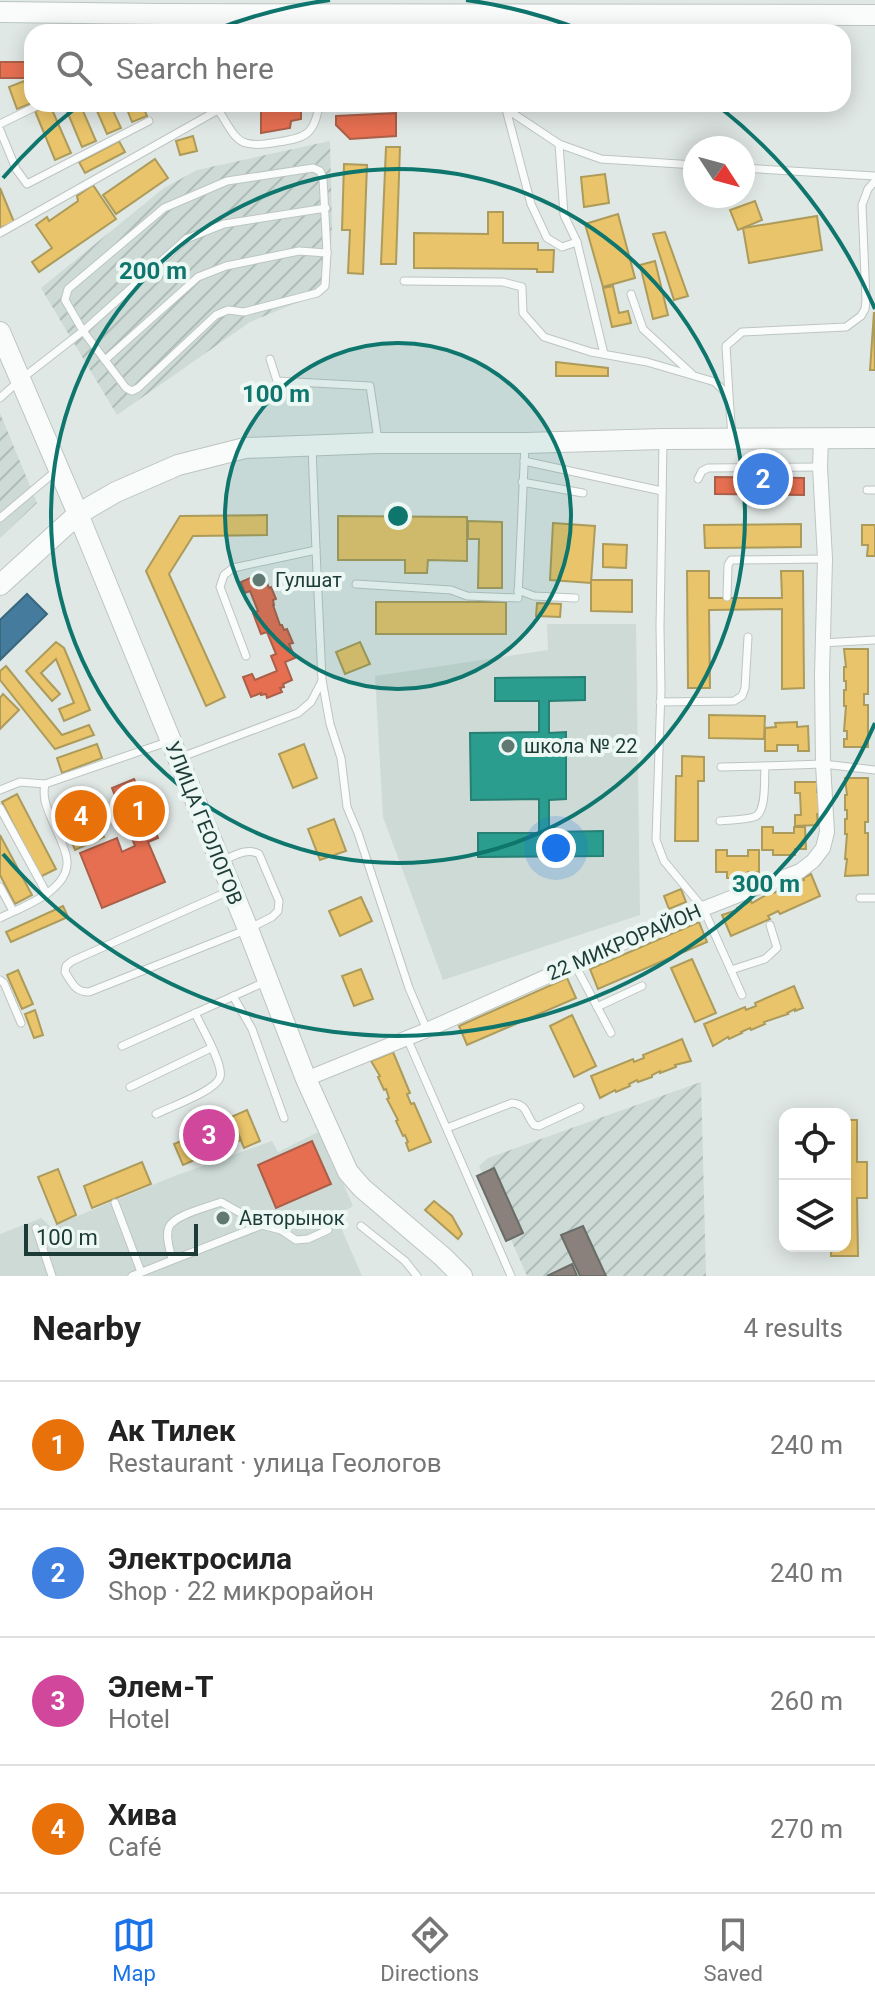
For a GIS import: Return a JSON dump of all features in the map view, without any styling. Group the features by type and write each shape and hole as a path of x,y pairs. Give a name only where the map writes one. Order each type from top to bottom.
{"street":[{"path":"0,12 161,19 631,8 875,15"},
{"name":"УЛИЦА ГЕОЛОГОВ","path":"0,332 78,514 306,1079 348,1172 387,1211 462,1276"},
{"name":"22 МИКРОРАЙОН","path":"306,1079 427,1030 703,908 800,871 813,861 823,848 827,832 823,764 825,559 821,438"},
{"path":"0,585 78,514 116,492 178,465 245,448 378,443 524,452 663,439 875,438"}],"lane":[{"path":"27,112 0,127 16,169 27,184 149,121"},
{"path":"0,233 210,112"},
{"path":"222,112 235,136 245,143 265,144 301,138 313,126 317,112"},
{"path":"504,112 531,204 547,238 562,247 577,242"},
{"path":"511,112 559,144 601,159 683,164"},
{"path":"559,144 564,215 577,242 604,354"},
{"path":"313,168 320,171 323,178 326,208 327,253 325,286 322,290 244,312 228,310 216,315 132,391 126,388 83,331 65,300 65,294 164,208 227,181 313,168"},
{"path":"732,439 726,346 742,332 846,327 861,316 866,300 862,205 875,178 755,169"},
{"path":"0,398 83,331 186,239 224,224 326,208"},
{"path":"105,360 198,277 226,266 299,251 327,253"},
{"path":"404,281 503,282 522,287 523,313 544,337 591,352 647,362 715,382 729,396"},
{"path":"631,294 643,329 694,376"},
{"path":"270,359 277,381 370,386 378,443"},
{"path":"663,439 656,840 664,861 703,908 742,995"},
{"path":"312,444 322,680 330,724 341,758 347,807 409,988 427,1030"},
{"path":"356,584 518,598 524,452 662,491"},
{"path":"698,479 702,471 708,468 820,467"},
{"path":"0,518 58,469"},
{"path":"522,482 583,493"},
{"path":"246,656 220,587 224,575 233,568 316,550"},
{"path":"727,597 728,565 731,560 825,559"},
{"path":"518,590 534,596 575,598"},
{"path":"660,702 734,701 742,696 748,637"},
{"path":"822,643 875,640"},
{"path":"0,790 20,782 45,784 298,713 311,702 322,680"},
{"path":"721,767 823,764 875,770"},
{"path":"720,821 754,817 760,813 765,766"},
{"path":"0,918 47,894 62,880 66,870 67,858 43,793 45,784"},
{"path":"0,808 47,894"},
{"path":"219,862 244,852 259,854 279,901 278,911 248,929 89,992 76,989 65,972 72,961 231,890"},
{"path":"0,887 13,911"},
{"path":"860,898 875,898"},
{"path":"731,970 765,959 777,948 770,925"},
{"path":"574,963 611,1033"},
{"path":"0,980 21,1023"},
{"path":"122,1046 267,981"},
{"path":"597,1007 642,986"},
{"path":"233,996 252,1029 284,1118"},
{"path":"156,1114 212,1087 220,1079 221,1069 195,1013"},
{"path":"407,1038 511,1276"},
{"path":"130,1087 211,1048"},
{"path":"447,1128 512,1103 525,1108 534,1125 539,1126 580,1107"},
{"path":"172,1259 167,1237 175,1219 221,1202 296,1240 308,1239 328,1230"},
{"path":"115,1203 141,1272"},
{"path":"132,1276 262,1225"},
{"path":"361,1226 405,1261 417,1276"},
{"path":"36,1228 52,1276"}],"shaded area":[{"path":"330,141 332,225 326,291 250,322 117,415 41,288 164,188 197,170"},
{"path":"0,413 37,503 0,538"},
{"name":"школа № 22","path":"547,624 636,624 640,915 443,980 383,817 375,676 548,650"},
{"path":"701,1082 706,1276 527,1276 479,1166 488,1158"},
{"path":"320,1131 353,1206 336,1216 362,1276 0,1276 0,1234 41,1218 51,1227 172,1177 272,1141 278,1152"}],"building: Homes":[{"path":"24,81 24,106 17,109 9,87"},
{"path":"35,112 53,112 71,153 55,160"},
{"path":"67,112 83,112 96,141 82,147"},
{"path":"97,112 114,112 121,128 107,134"},
{"path":"128,112 145,112 147,116 132,122"},
{"path":"193,136 197,151 180,155 176,141"},
{"path":"119,141 125,152 85,173 79,162"},
{"path":"386,147 400,147 396,264 381,264"},
{"path":"155,159 168,178 116,214 103,195"},
{"path":"344,164 367,165 363,274 348,273 350,230 342,230"},
{"path":"605,174 609,203 584,207 581,177"},
{"path":"93,185 116,219 39,272 32,262 52,248 36,225 47,217 49,221 78,201 77,196"},
{"path":"0,188 14,222 0,228"},
{"path":"755,201 762,220 738,230 730,210 755,208"},
{"path":"488,212 503,212 503,243 538,243 538,250 554,250 553,272 537,272 537,269 414,268 414,233 488,234"},
{"path":"618,214 635,278 603,287 585,224"},
{"path":"817,216 822,250 749,263 743,228"},
{"path":"665,232 688,296 674,300 653,234"},
{"path":"655,261 668,315 653,319 640,265"},
{"path":"613,286 619,313 628,311 631,323 612,327 603,288"},
{"path":"874,312 875,370 870,370"},
{"path":"556,362 608,368 608,376 556,376"},
{"path":"267,515 267,535 193,536 169,574 225,697 206,706 146,571 180,516"},
{"path":"338,516 467,517 467,561 428,560 427,573 405,573 405,560 338,560"},
{"path":"468,521 502,522 502,588 478,588 479,539 468,539"},
{"path":"553,523 595,526 591,583 550,580"},
{"path":"801,524 801,547 705,548 704,525"},
{"path":"862,525 875,525 875,556 867,556 868,545 862,545"},
{"path":"603,544 627,545 626,568 603,567"},
{"path":"687,571 709,571 709,598 782,598 781,571 803,571 804,688 782,689 782,609 709,610 710,688 688,688"},
{"path":"591,580 632,580 632,612 591,611"},
{"path":"376,602 506,602 506,634 376,634"},
{"path":"537,603 561,604 560,617 536,616"},
{"path":"56,642 64,648 90,710 64,721 59,709 74,703 56,659 41,673 60,694 52,701 26,671"},
{"path":"360,642 370,664 345,674 336,652"},
{"path":"844,649 868,649 868,694 864,694 864,705 868,705 868,747 844,747 847,731 844,731"},
{"path":"6,666 62,735 89,725 94,735 55,749 0,680 0,671"},
{"path":"3,694 19,710 0,729 0,698"},
{"path":"709,715 765,716 764,739 709,738"},
{"path":"797,722 797,727 808,726 809,751 798,751 798,745 777,745 777,751 765,751 765,728 776,727 775,723"},
{"path":"97,744 102,758 62,773 57,758"},
{"path":"304,744 317,778 293,788 279,754"},
{"path":"682,756 704,757 704,781 698,781 698,841 675,841 676,776 682,776"},
{"path":"845,778 868,778 865,833 868,833 868,875 845,876"},
{"path":"795,782 817,782 817,792 823,792 823,814 817,814 818,825 795,826 795,815 801,815 800,793 795,793"},
{"path":"17,794 56,869 40,877 2,802"},
{"path":"334,819 346,851 320,860 308,829"},
{"path":"98,824 104,837 75,850 70,837"},
{"path":"762,827 773,827 773,833 794,833 794,827 805,827 806,849 795,849 795,855 773,855 773,850 762,850"},
{"path":"0,835 32,895 15,904 0,875"},
{"path":"716,850 727,850 727,856 748,856 748,850 759,850 759,872 748,872 748,878 727,878 727,872 716,872"},
{"path":"811,874 820,896 780,914 778,911 768,916 770,919 731,936 722,915 774,893 781,887 804,880"},
{"path":"681,889 686,902 669,909 664,896"},
{"path":"361,897 372,921 340,936 329,911"},
{"path":"63,906 68,917 11,942 6,932"},
{"path":"699,922 707,942 598,989 590,969"},
{"path":"692,959 716,1013 695,1022 671,968"},
{"path":"361,969 373,999 354,1006 342,976"},
{"path":"18,970 33,1004 22,1009 7,975"},
{"path":"567,978 576,998 467,1045 459,1026"},
{"path":"794,986 803,1008 728,1037 713,1046 704,1024 745,1007 746,1010 756,1006 755,1003"},
{"path":"35,1010 43,1035 34,1038 25,1014"},
{"path":"572,1015 596,1066 574,1077 550,1026"},
{"path":"682,1039 691,1061 637,1080 600,1098 591,1076 633,1059 634,1062 644,1058 643,1055"},
{"path":"393,1052 410,1093 407,1094 411,1104 414,1103 431,1142 409,1151 408,1142 387,1099 386,1089 371,1061"},
{"path":"247,1110 260,1141 244,1148 231,1117"},
{"path":"232,1119 241,1140 183,1165 174,1144"},
{"path":"851,1120 857,1120 857,1162 867,1162 867,1198 857,1198 858,1256 831,1256 831,1252 851,1252"},
{"path":"142,1162 151,1184 92,1208 84,1186"},
{"path":"58,1169 76,1215 57,1224 38,1177"},
{"path":"434,1201 452,1216 462,1234 458,1239 425,1210"}],"building: Shops":[{"path":"0,62 24,62 24,78 0,78"},
{"path":"261,112 301,112 301,119 291,121 290,128 261,133"},
{"path":"396,113 396,136 350,139 336,125 336,116"},
{"path":"715,477 804,478 804,495 715,494"},
{"path":"260,574 276,599 273,605 280,625 287,629 293,643 289,644 295,658 285,662 292,680 283,684 284,687 280,688 282,692 267,698 266,694 261,693 251,697 243,677 252,674 255,680 277,671 271,656 276,654 267,632 261,634 253,613 258,611 250,591 245,593 241,582"},
{"path":"134,779 158,838 148,842 165,882 102,908 80,853 117,838 122,852 135,846 112,788"},
{"path":"312,1141 331,1184 276,1208 258,1165"}],"building: Schools":[{"path":"585,677 585,700 549,701 549,733 566,732 566,799 549,800 549,832 603,831 603,856 478,857 478,833 539,833 539,799 471,800 470,733 539,732 539,701 495,701 495,678"}],"building: Public":[{"path":"27,594 47,614 0,660 0,620"}],"building: Industry":[{"path":"494,1168 523,1233 506,1241 477,1176"},
{"path":"583,1226 606,1276 580,1276 561,1235"},
{"path":"572,1264 577,1276 547,1276"}],"place":[{"name":"Электросила","path":"763,479"},
{"name":"Гулшат","path":"259,580"},
{"name":"школа № 22","path":"508,746"},
{"name":"Ак Тилек","path":"139,811"},
{"name":"Хива","path":"81,816"},
{"name":"Элем-Т","path":"209,1135"},
{"name":"Авторынок","path":"223,1218"}]}
